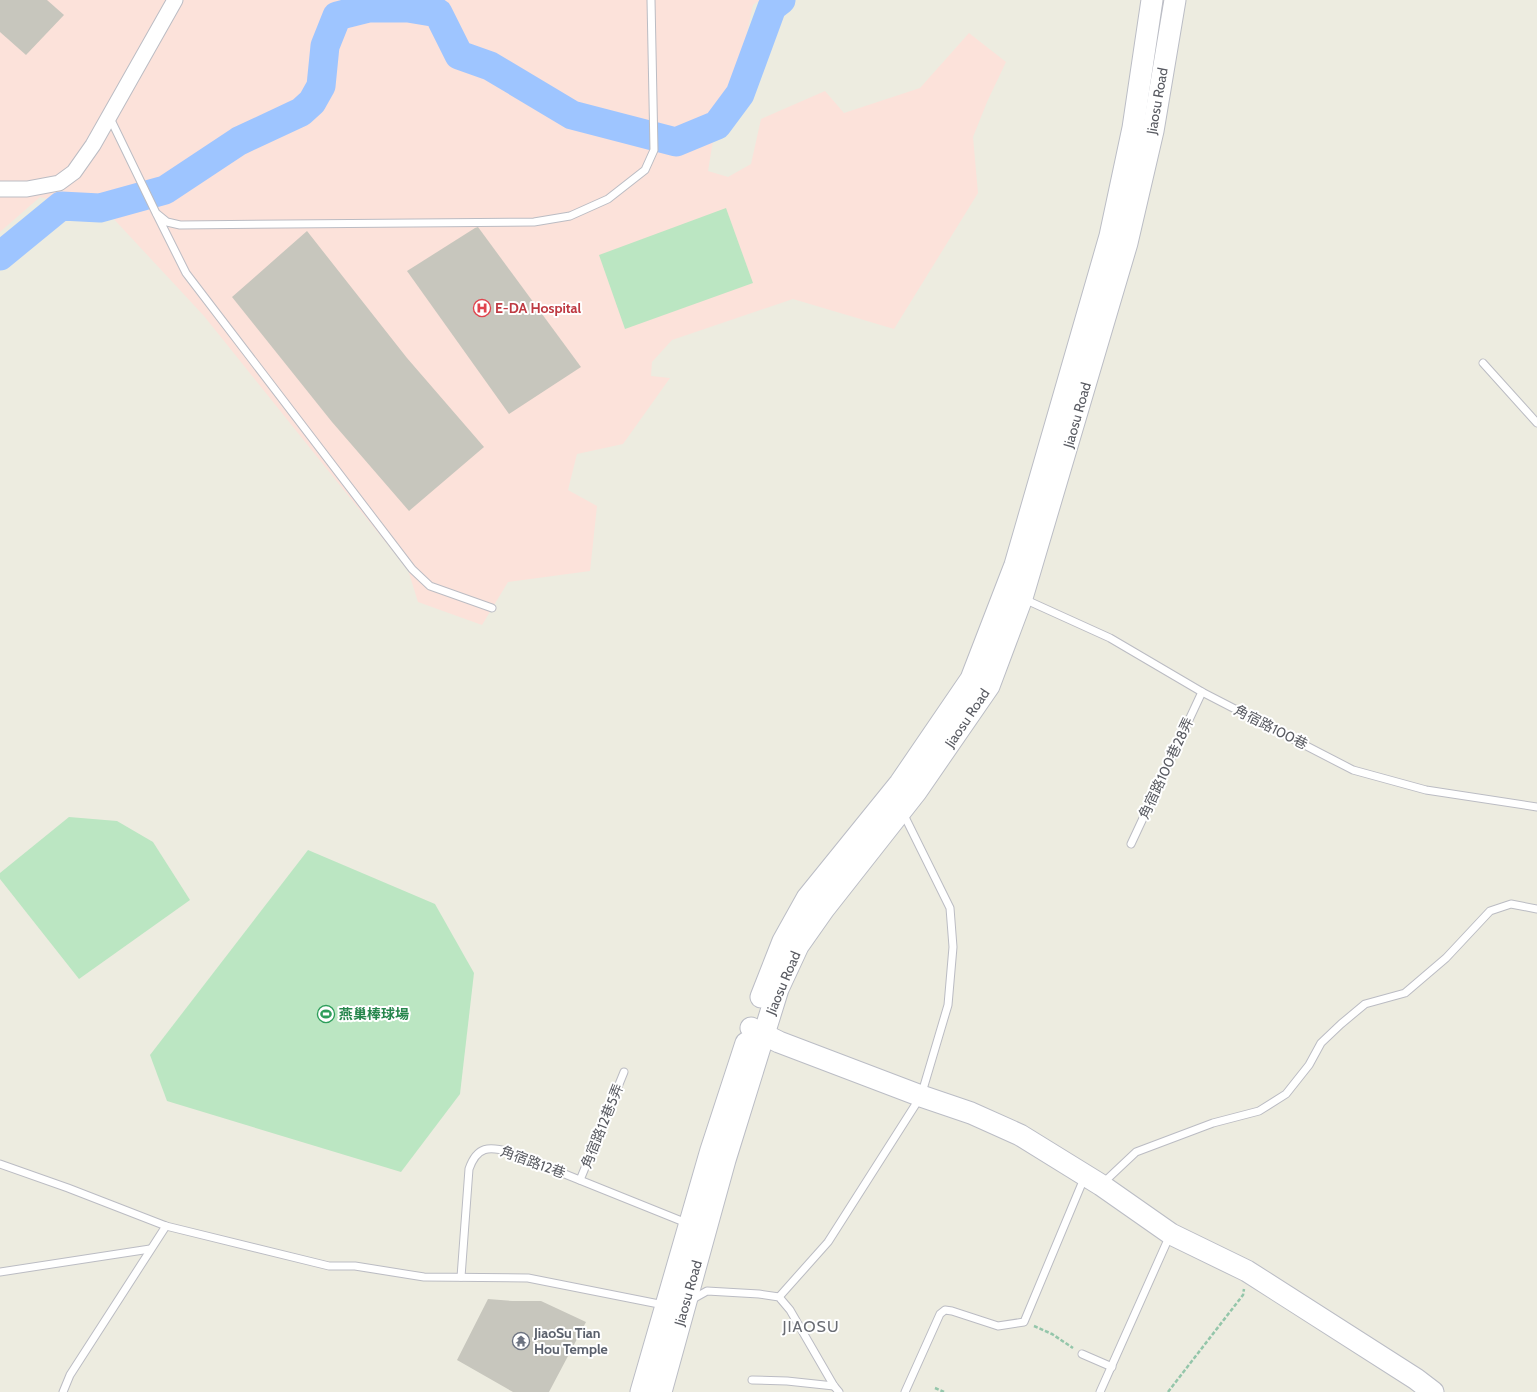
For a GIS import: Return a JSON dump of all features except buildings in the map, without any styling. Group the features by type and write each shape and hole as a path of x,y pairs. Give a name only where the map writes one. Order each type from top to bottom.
{"main road":[{"name":"Jiaosu Road","path":"641,1392 676,1304 757,1030 798,946 846,880 972,679 1015,565 1110,236 1133,128 1152,0"},
{"name":"Jiaosu Road","path":"895,803 916,792 989,686 1022,598 1127,243 1153,131 1175,0"},
{"path":"757,1030 779,1042 921,1096 971,1113 1020,1135 1093,1181 1171,1234 1248,1271 1416,1379 1432,1392"},
{"name":"Jiaosu Road","path":"661,1392 676,1304"}],"street":[{"path":"0,189 27,189 59,183 74,172 93,145 175,0"}],"lane":[{"path":"156,213 167,222 180,225 534,222 570,216 608,199 645,170 654,150 651,0"},
{"path":"109,116 186,273 412,569 430,586 492,608"},
{"path":"1483,362 1537,423"},
{"name":"角宿路100巷","path":"1022,598 1110,638 1202,692 1353,770 1426,790 1537,807"},
{"name":"角宿路100巷28弄","path":"1131,844 1202,692"},
{"path":"779,1297 828,1242 921,1096 937,1047 948,1005 953,947 950,908 895,803"},
{"path":"905,1392 940,1314 945,1310 998,1326 1024,1322 1093,1181 1136,1152 1213,1123 1259,1111 1286,1094 1309,1065 1321,1043 1341,1024 1365,1004 1405,993 1446,958 1490,911 1512,904 1537,909"},
{"name":"角宿路12巷5弄","path":"580,1180 624,1072"},
{"name":"角宿路12巷","path":"461,1277 469,1169 476,1154 486,1148 498,1148 698,1228"},
{"path":"0,1164 68,1188 166,1226 329,1266 355,1266 424,1277 528,1278 635,1301 676,1304 707,1291 759,1294 779,1297 790,1310 834,1386 839,1392"},
{"path":"63,1392 70,1375 166,1226"},
{"path":"1100,1392 1171,1234"},
{"path":"0,1272 150,1249"},
{"path":"1082,1354 1112,1367"},
{"path":"752,1380 787,1381 834,1386"}],"path":[{"path":"1168,1392 1243,1295 1248,1271"},
{"path":"1024,1322 1052,1334 1082,1354"},
{"path":"935,1388 944,1392"}],"shaded area":[{"name":"E-DA Hospital","path":"0,0 760,0 753,5 738,74 719,104 708,171 728,177 751,164 761,119 825,91 844,113 920,88 969,33 1006,62 987,102 973,137 978,193 894,329 793,299 672,340 652,362 651,376 670,378 623,444 577,454 568,490 597,506 590,571 508,582 482,625 418,602 408,570 204,316 111,216 40,197 0,232"}],"green space":[{"path":"726,208 753,283 625,329 599,255"},
{"path":"69,817 117,821 153,842 190,900 79,979 0,879 0,873"},
{"name":"燕巢棒球場","path":"308,850 435,904 474,973 460,1094 401,1172 167,1101 150,1055"}],"waterway":[{"path":"0,256 61,206 100,208 165,190 239,141 301,112 312,102 321,86 325,46 337,16 369,8 408,8 438,13 459,55 490,66 572,115 676,142 717,125 740,94 772,7 781,0"}],"place":[{"name":"E-DA Hospital","path":"482,308"},
{"name":"燕巢棒球場","path":"326,1014"},
{"name":"JiaoSu Tian Hou Temple","path":"521,1341"}],"district":[{"name":"JIAOSU","path":"811,1326"}]}
